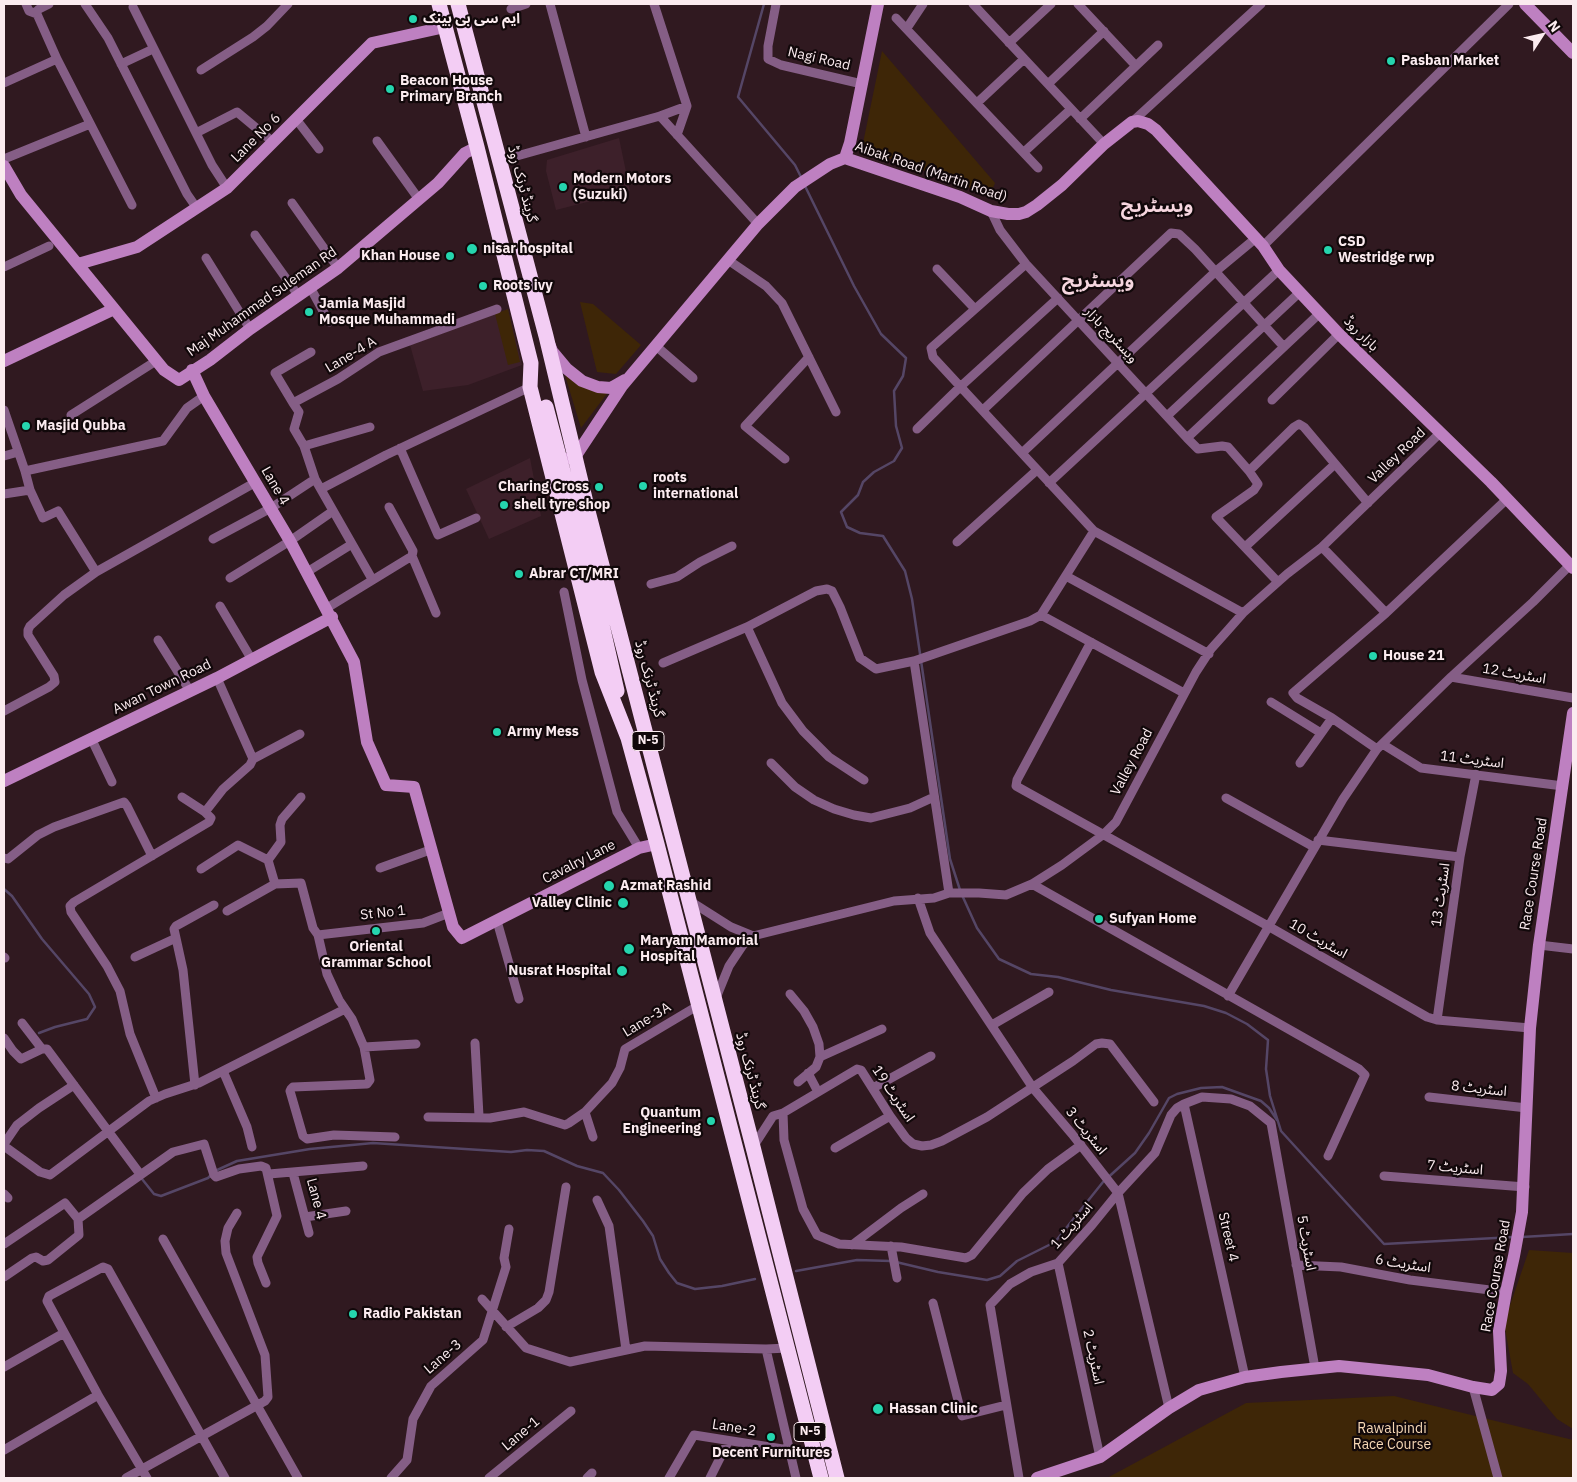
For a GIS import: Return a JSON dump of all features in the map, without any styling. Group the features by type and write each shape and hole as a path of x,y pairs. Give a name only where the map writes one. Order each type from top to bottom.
{"highway":[{"name":"N-5","path":"439,4 531,362 548,415 593,585 628,738 821,1478"},
{"name":"گرینڈ ٹرنک روڈ","path":"458,4 546,336 575,457 837,1478"},
{"name":"N-5","path":"531,362 530,387 602,672 628,738"},
{"name":"N-5","path":"798,1385 806,1453 812,1478"}],"street":[{"path":"26,4 29,11 35,13 132,205"},
{"path":"35,13 39,8 49,4"},
{"path":"85,4 105,33 122,64 187,194 196,207"},
{"path":"201,70 253,38 288,4"},
{"path":"511,9 526,4"},
{"path":"550,4 586,137"},
{"path":"654,4 687,106 677,135"},
{"name":"Nagi Road","path":"776,4 768,46 768,59 781,65 862,84"},
{"path":"845,158 850,143 878,4"},
{"path":"907,28 923,4"},
{"path":"973,4 1104,144"},
{"path":"1009,43 1051,4"},
{"path":"1078,4 1136,66"},
{"name":"Aibak Road (Martin Road)","path":"575,457 630,377 758,224 795,187 830,164 845,158 951,194 991,210 1008,214 1026,212 1062,185 1104,144 1132,122 1261,4"},
{"path":"1022,453 1215,272 1259,242 1509,4"},
{"path":"1525,4 1573,53"},
{"path":"133,6 212,165 227,188"},
{"path":"896,18 1038,168"},
{"name":"Lane No 6","path":"78,264 137,247 227,188 372,43 445,27"},
{"path":"1048,84 1104,31"},
{"path":"1080,119 1158,45"},
{"path":"122,64 153,49"},
{"path":"4,82 57,59"},
{"path":"977,103 1024,59"},
{"path":"499,161 660,116 687,106"},
{"path":"1024,152 1071,109"},
{"path":"196,133 236,112 274,142"},
{"path":"660,116 758,224"},
{"path":"296,119 319,149"},
{"name":"بازار روڈ","path":"1132,122 1143,122 1156,130 1259,242 1279,270 1339,334 1507,499 1572,566"},
{"path":"4,159 90,124"},
{"path":"377,141 418,198"},
{"name":"Maj Muhammad Suleman Rd","path":"6,173 21,195 156,361 164,370 179,380 210,360 250,329 338,268 418,198 438,183 465,153 477,147"},
{"path":"292,203 338,268"},
{"name":"ویسٹریج بازار","path":"991,210 1000,230 1026,264 1187,438 1198,449 1228,447 1249,471"},
{"path":"983,410 1171,233 1179,234 1284,347"},
{"path":"255,235 298,295"},
{"path":"4,267 49,246"},
{"path":"206,258 250,329"},
{"path":"728,260 766,286 782,303 836,412"},
{"path":"1026,264 931,348 933,357 1094,531 1243,613"},
{"path":"937,269 960,291 975,309"},
{"path":"1049,483 1279,270"},
{"path":"310,287 329,322"},
{"path":"1167,416 1300,292"},
{"path":"917,429 960,387 1058,298"},
{"path":"4,361 114,309"},
{"name":"Lane-4 A","path":"311,352 275,373 293,403 338,379 379,352 497,309"},
{"path":"1187,438 1320,313"},
{"path":"1272,400 1339,334"},
{"path":"546,336 552,350 567,369 582,381 598,387 611,388 630,377"},
{"path":"656,346 693,378"},
{"path":"785,458 745,426 809,357"},
{"path":"71,415 156,361"},
{"name":"Lane 4","path":"192,370 204,396 290,541 354,662 367,742 386,785 414,787 430,850"},
{"path":"321,489 400,448 530,387"},
{"path":"25,471 164,441 187,408 204,396"},
{"path":"293,403 298,412 294,429 304,446 315,479 372,579"},
{"path":"4,410 30,490 43,518 58,511 96,572"},
{"path":"1278,582 1216,517 1254,490 1258,484 1249,471 1294,427 1299,424 1304,427 1368,503"},
{"path":"304,446 370,427"},
{"name":"Valley Road","path":"753,936 894,901 934,898 958,893 1006,895 1032,884 1062,865 1104,834 1116,822 1184,693 1209,654 1228,630 1243,613 1278,582 1322,547 1440,434"},
{"path":"400,448 438,535 476,518"},
{"path":"4,456 18,452"},
{"path":"560,460 575,457"},
{"path":"1245,547 1336,464"},
{"path":"957,542 1037,470"},
{"path":"213,539 271,508 315,479"},
{"path":"4,711 49,688 55,682 54,676 28,635 28,630 64,595 96,572 256,482"},
{"path":"4,494 30,490"},
{"path":"1322,547 1386,613 1507,499"},
{"path":"389,507 413,552 412,556 436,613"},
{"path":"230,578 290,541 333,511"},
{"path":"663,662 747,627 816,591 828,589 832,592 840,607 860,658 876,669 918,660 1030,621 1041,615 1094,531"},
{"path":"307,572 352,544"},
{"path":"651,584 676,577 732,546"},
{"path":"329,613 372,579 412,556"},
{"path":"1228,996 1343,799 1380,747 1484,645 1572,566"},
{"path":"1066,576 1209,654"},
{"path":"564,592 582,680 617,812 640,848"},
{"path":"220,606 252,660"},
{"name":"Awan Town Road","path":"4,781 252,660 329,613"},
{"name":"اسٹریٹ 11","path":"1386,613 1294,693 1298,698 1380,747 1421,768 1563,786"},
{"path":"1041,615 1184,693"},
{"path":"747,627 782,703 803,731 829,757 864,780"},
{"path":"158,640 190,691"},
{"name":"اسٹریٹ 10","path":"1091,642 1017,780 1016,786 1427,1017 1436,1020 1530,1028"},
{"path":"918,660 934,797 958,893"},
{"name":"اسٹریٹ 12","path":"1451,677 1573,698"},
{"path":"217,678 253,760"},
{"path":"1271,702 1321,733"},
{"name":"Race Course Road","path":"1037,1478 1100,1457 1169,1408 1199,1390 1246,1378 1339,1366 1428,1376 1492,1390 1498,1384 1501,1371 1499,1332 1518,1237 1525,1187 1530,1028 1539,945 1573,713"},
{"path":"1300,763 1332,718"},
{"path":"205,812 253,760 300,734"},
{"path":"91,738 112,782"},
{"path":"771,763 795,787 814,800 854,815 872,818 910,808 934,797"},
{"name":"اسٹریٹ 13","path":"1436,1020 1460,857 1476,774"},
{"path":"156,1098 130,1034 120,991 107,966 71,912 70,906 209,822 211,818 205,812 182,797"},
{"path":"268,860 281,842 280,825 282,819 301,797"},
{"path":"1226,798 1316,844 1460,857"},
{"path":"4,858 8,859 38,835 49,829 124,802 152,856"},
{"path":"201,869 238,844 268,860 275,884"},
{"name":"Cavalry Lane","path":"449,913 453,927 462,938 640,848 657,844"},
{"path":"380,868 430,850 449,913"},
{"path":"227,911 275,884 301,883 312,928 318,935 327,974 339,1000 352,1019 364,1047 370,1080 367,1084 293,1087 290,1091 303,1136 307,1139 334,1135 395,1137"},
{"path":"1032,884 1359,1069 1365,1075 1328,1156"},
{"name":"اسٹریٹ 3","path":"918,898 930,933 1033,1088 1118,1193 1169,1408"},
{"path":"690,901 731,928 753,936 743,945 729,966 715,1000"},
{"path":"195,1085 183,970 174,927 214,905"},
{"name":"St No 1","path":"318,935 423,923 449,913"},
{"path":"497,921 519,999"},
{"path":"134,958 176,938"},
{"path":"1539,945 1573,949"},
{"path":"992,1025 1049,992"},
{"path":"790,994 804,1011 813,1027 819,1044 820,1057 816,1067 798,1082"},
{"name":"Lane-3A","path":"479,1116 490,1118 524,1112 565,1125 585,1112 612,1083 620,1068 625,1050 699,1005"},
{"path":"74,1085 17,1125 4,1145 40,1172 50,1175 149,1101 195,1085 345,1009"},
{"path":"22,1022 42,1049"},
{"path":"820,1057 882,1029"},
{"path":"4,1038 13,1052 21,1059 42,1049 47,1049 140,1174"},
{"path":"428,1117 479,1116 475,1043"},
{"path":"364,1047 416,1044"},
{"name":"اسٹریٹ 19","path":"753,1147 773,1116 783,1113 857,1069 861,1070 906,1138 913,1144 922,1146 942,1142 987,1118 1096,1044 1110,1044 1154,1102"},
{"path":"873,1088 931,1056"},
{"path":"222,1071 247,1127 252,1147"},
{"path":"808,1073 818,1092"},
{"name":"اسٹریٹ 5","path":"1184,1104 1202,1097 1231,1099 1250,1106 1271,1123 1315,1368"},
{"name":"اسٹریٹ 8","path":"1429,1097 1527,1108"},
{"name":"اسٹریٹ 1","path":"1018,1478 990,1305 1010,1284 1031,1272 1058,1263 1155,1153 1171,1115 1184,1104"},
{"name":"Street 4","path":"1184,1104 1246,1378"},
{"path":"585,1112 593,1137"},
{"path":"783,1113 784,1140 803,1209 817,1235 839,1244 891,1246 969,1257 1023,1193 1048,1169 1081,1146"},
{"path":"836,1148 890,1116"},
{"path":"78,1219 173,1152 204,1144 214,1175 218,1176 261,1166 266,1168 269,1174 277,1216 257,1260 266,1283"},
{"path":"269,1174 363,1166"},
{"name":"Lane 4","path":"293,1173 309,1233"},
{"name":"اسٹریٹ 7","path":"1384,1176 1525,1187"},
{"path":"506,1327 538,1308 546,1300 549,1292 566,1187"},
{"path":"852,1245 900,1208 923,1194"},
{"path":"597,1200 609,1226 626,1350"},
{"path":"4,1244 65,1203 78,1219 79,1236 48,1260 32,1258 4,1277"},
{"path":"305,1217 346,1211"},
{"path":"126,1478 265,1401 268,1397 265,1355 226,1252 225,1240 228,1228 237,1213"},
{"name":"Lane-3","path":"391,1478 407,1460 413,1419 431,1386 483,1340 506,1267 504,1258 509,1230"},
{"path":"163,1239 298,1478"},
{"path":"891,1246 897,1278"},
{"name":"اسٹریٹ 2","path":"1058,1263 1100,1457"},
{"name":"اسٹریٹ 6","path":"1296,1265 1341,1267 1410,1280 1506,1292"},
{"path":"147,1478 98,1395 47,1298 106,1266 225,1478"},
{"path":"482,1299 526,1348 570,1362 645,1346 788,1348"},
{"path":"933,1303 962,1416 1006,1405"},
{"path":"4,1367 64,1333"},
{"path":"766,1349 796,1478"},
{"path":"1473,1387 1498,1478"},
{"path":"4,1450 98,1395"},
{"name":"Lane-1","path":"489,1478 570,1411"},
{"name":"Lane-2","path":"669,1478 694,1435 728,1442 790,1450"},
{"path":"710,1478 728,1442"}],"shaded area":[{"path":"619,138 630,191 556,210 546,171 547,160"},
{"path":"508,309 522,365 468,385 423,391 410,345"},
{"path":"530,458 541,516 489,539 466,489"}],"green space":[{"path":"882,51 995,183 990,195 862,148"},
{"path":"580,302 593,304 641,345 616,374 597,372"},
{"path":"508,309 520,362 508,365 495,314"},
{"path":"564,372 609,391 581,428"},
{"path":"1529,1250 1573,1253 1573,1429 1557,1419 1528,1384 1513,1373 1504,1323"},
{"name":"Rawalpindi Race Course","path":"1394,1396 1573,1440 1573,1478 1107,1478 1246,1403"}],"waterway":[{"path":"764,4 738,97 795,165 801,177"},
{"path":"804,184 854,286 881,334 906,358 903,376 894,391 896,426 902,448 894,461 874,472 863,482 858,495 841,512 847,527 860,533 883,536 905,571 912,599 950,859 960,890"},
{"path":"4,889 12,896 42,939 89,994 95,1007 87,1019 39,1033"},
{"path":"962,895 977,928 999,959 1031,974 1058,977 1111,990 1204,1006 1226,1013 1247,1024 1268,1040 1266,1069 1270,1096 1281,1131 1384,1244 1514,1237"},
{"path":"896,1262 938,1272 987,1280 1000,1276 1017,1261 1055,1242 1103,1182 1135,1153 1169,1098 1177,1094 1201,1088 1222,1087 1261,1101 1269,1108 1277,1120"},
{"path":"215,1171 237,1161 310,1149 373,1143 511,1152 527,1150 544,1151 577,1166 603,1173 643,1221 653,1236 660,1259 677,1283 695,1289 755,1279"},
{"path":"142,1179 154,1194 161,1196 208,1178 211,1175"},
{"path":"1522,1237 1573,1234"},
{"path":"796,1271 857,1260 891,1261"}],"place":[{"name":"ایم سی بی بینک","path":"413,19"},
{"name":"Pasban Market","path":"1391,61"},
{"name":"Beacon House Primary Branch","path":"390,89"},
{"name":"Modern Motors (Suzuki)","path":"563,187"},
{"name":"nisar hospital","path":"472,249"},
{"name":"CSD Westridge rwp","path":"1328,250"},
{"name":"Khan House","path":"450,256"},
{"name":"Roots ivy","path":"483,286"},
{"name":"Jamia Masjid Mosque Muhammadi","path":"309,312"},
{"name":"Masjid Qubba","path":"26,426"},
{"name":"roots international","path":"643,486"},
{"name":"Charing Cross","path":"599,487"},
{"name":"shell tyre shop","path":"504,505"},
{"name":"Abrar CT/MRI","path":"519,574"},
{"name":"House 21","path":"1373,656"},
{"name":"Army Mess","path":"497,732"},
{"name":"Azmat Rashid","path":"609,886"},
{"name":"Valley Clinic","path":"623,903"},
{"name":"Sufyan Home","path":"1099,919"},
{"name":"Oriental Grammar School","path":"376,931"},
{"name":"Maryam Mamorial Hospital","path":"629,949"},
{"name":"Nusrat Hospital","path":"622,971"},
{"name":"Quantum Engineering","path":"711,1121"},
{"name":"Radio Pakistan","path":"353,1314"},
{"name":"Hassan Clinic","path":"878,1409"},
{"name":"Decent Furnitures","path":"771,1437"}],"district":[{"name":"ویسٹریج","path":"1157,207"},
{"name":"ویسٹریج","path":"1098,282"}]}
